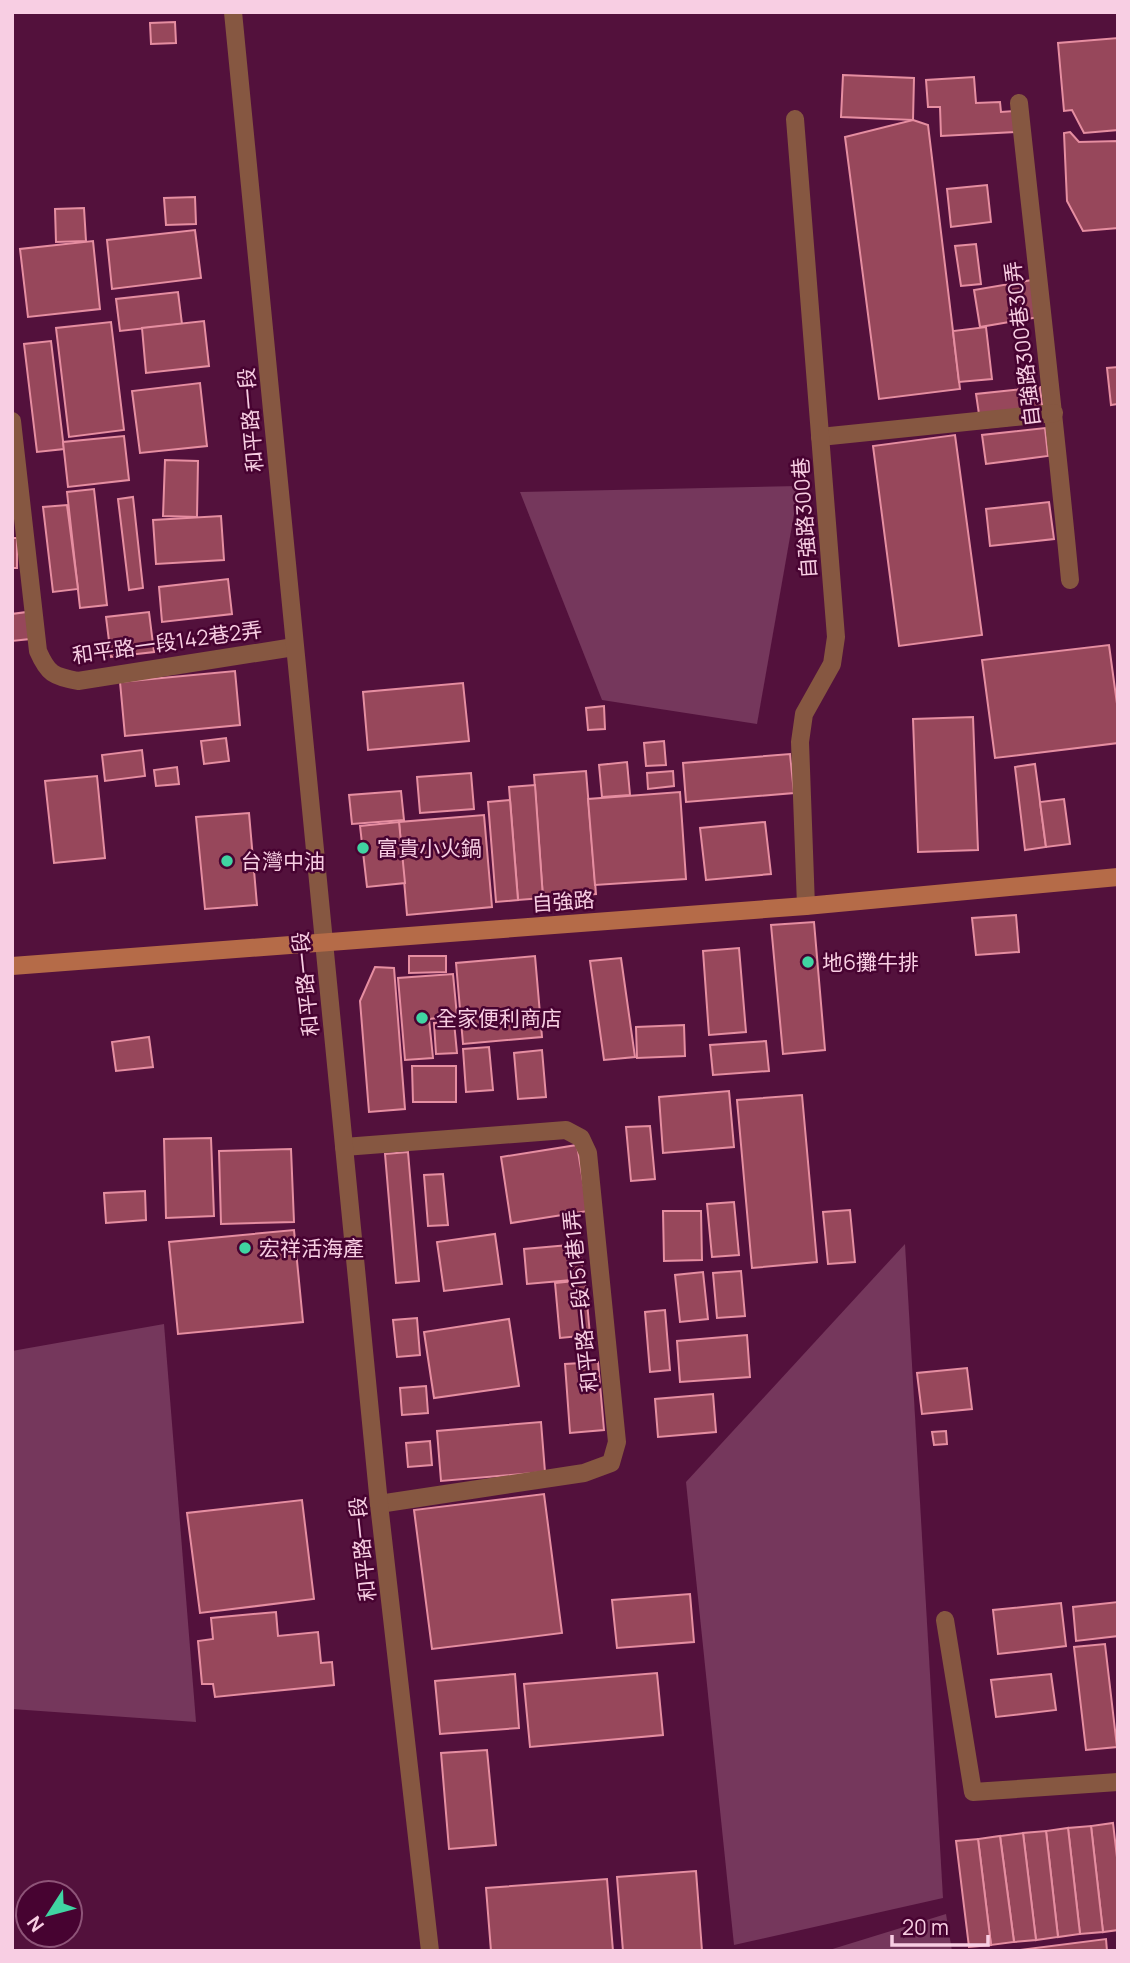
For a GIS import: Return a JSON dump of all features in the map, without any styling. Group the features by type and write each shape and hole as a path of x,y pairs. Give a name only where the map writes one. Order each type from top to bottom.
{"street":[{"name":"和平路一段","path":"233,12 379,1504 430,1951"},
{"name":"自強路300巷30弄","path":"1019,103 1070,580"},
{"name":"自強路300巷","path":"795,119 836,637 832,664 804,714 800,742 806,906"},
{"path":"820,437 1054,413"},
{"name":"和平路一段142巷2弄","path":"12,421 38,651 45,667 59,677 78,681 295,647"},
{"name":"自強路","path":"12,966 806,906 1118,877"},
{"name":"和平路一段151巷1弄","path":"344,1147 566,1130 581,1138 588,1153 617,1442 611,1464 584,1473 379,1504"},
{"path":"945,1620 973,1792 1118,1782"}],"shaded area":[{"path":"799,486 757,724 602,700 520,492"},
{"path":"905,1244 943,1898 734,1945 686,1482"},
{"path":"164,1324 196,1722 12,1709 12,1351"},
{"path":"946,1914 952,1951 826,1951"}],"building":[{"path":"175,22 176,43 151,44 150,23"},
{"path":"1118,38 1118,130 1084,133 1072,110 1064,111 1058,43"},
{"path":"843,75 914,78 913,120 841,117"},
{"path":"974,77 976,103 1000,102 1001,112 1014,111 1015,132 941,136 940,107 928,107 926,80"},
{"path":"913,120 928,125 960,389 879,399 845,137"},
{"path":"1070,132 1079,142 1118,141 1118,228 1083,231 1067,201 1064,133"},
{"path":"987,185 991,222 951,227 947,189"},
{"path":"195,197 196,224 166,225 164,198"},
{"path":"84,208 86,241 56,242 55,209"},
{"path":"195,230 201,278 112,289 107,240"},
{"path":"93,241 100,309 28,317 20,249"},
{"path":"976,244 981,284 961,286 955,246"},
{"path":"1032,280 1039,317 980,327 974,290"},
{"path":"178,292 182,324 120,331 116,299"},
{"path":"204,321 209,366 146,373 142,328"},
{"path":"111,322 124,430 69,437 56,328"},
{"path":"986,327 992,379 959,382 953,331"},
{"path":"51,341 64,449 37,452 24,344"},
{"path":"1118,367 1118,404 1111,405 1107,368"},
{"path":"200,383 207,446 140,453 132,391"},
{"path":"1040,387 1044,421 981,428 976,394"},
{"path":"1045,428 1048,456 986,464 982,435"},
{"path":"955,435 982,635 899,646 873,446"},
{"path":"124,436 129,480 68,487 63,442"},
{"path":"165,460 198,461 197,517 163,516"},
{"path":"94,489 107,605 80,608 67,492"},
{"path":"133,497 143,588 129,590 118,499"},
{"path":"1049,502 1054,539 990,546 986,509"},
{"path":"67,505 78,589 53,592 43,507"},
{"path":"221,516 224,560 156,564 153,520"},
{"path":"12,538 17,538 17,568 12,568"},
{"path":"228,579 232,614 162,622 159,587"},
{"path":"27,612 30,639 12,641 12,614"},
{"path":"149,612 154,652 111,657 106,617"},
{"path":"1109,645 1118,711 1118,743 995,758 982,660"},
{"path":"235,671 240,725 125,736 120,682"},
{"path":"463,683 469,741 368,750 363,692"},
{"path":"604,706 605,729 588,730 586,708"},
{"path":"973,717 978,850 918,852 913,719"},
{"path":"226,738 229,761 204,764 201,741"},
{"path":"664,741 666,765 646,766 644,743"},
{"path":"142,750 145,776 105,781 102,755"},
{"path":"790,754 794,793 686,802 683,763"},
{"path":"627,762 630,795 602,797 599,765"},
{"path":"1035,764 1046,847 1025,850 1015,767"},
{"path":"177,767 179,784 156,786 154,770"},
{"path":"586,771 596,894 543,898 534,775"},
{"path":"673,771 674,786 648,789 647,773"},
{"path":"471,773 474,809 420,813 417,777"},
{"path":"97,776 105,858 54,863 45,781"},
{"path":"535,785 543,898 518,900 509,787"},
{"path":"401,791 404,820 352,824 349,795"},
{"path":"680,792 686,879 595,885 588,799"},
{"path":"1064,799 1070,844 1046,847 1040,802"},
{"path":"510,800 518,900 496,902 488,802"},
{"name":"台灣中油","path":"249,813 257,905 205,909 196,817"},
{"path":"484,815 492,907 407,915 399,822"},
{"path":"399,822 405,883 367,887 360,826"},
{"path":"765,822 771,874 706,880 700,828"},
{"path":"1016,915 1019,952 976,955 972,918"},
{"path":"814,922 825,1050 783,1054 771,925"},
{"path":"739,948 746,1032 709,1035 703,951"},
{"path":"409,956 446,956 446,972 409,973"},
{"path":"535,956 542,1037 463,1044 456,963"},
{"path":"621,958 635,1057 604,1060 590,961"},
{"path":"375,967 394,968 405,1109 369,1112 360,1001"},
{"name":"全家便利商店","path":"453,974 457,1016 429,1019 433,1058 405,1060 398,978"},
{"path":"454,1022 457,1053 436,1054 434,1023"},
{"path":"684,1025 685,1056 637,1058 636,1027"},
{"path":"149,1037 153,1067 116,1071 112,1042"},
{"path":"766,1041 769,1071 713,1075 710,1045"},
{"path":"489,1047 493,1090 466,1092 463,1049"},
{"path":"542,1050 546,1097 518,1099 514,1053"},
{"path":"412,1066 456,1066 456,1102 413,1102"},
{"path":"729,1091 734,1147 663,1153 659,1097"},
{"path":"802,1095 817,1262 752,1268 737,1100"},
{"path":"650,1126 655,1179 631,1181 626,1127"},
{"path":"211,1138 214,1216 166,1218 164,1139"},
{"path":"577,1145 588,1211 511,1223 501,1157"},
{"path":"291,1149 294,1222 221,1224 219,1151"},
{"path":"408,1152 419,1281 396,1283 385,1154"},
{"path":"443,1174 448,1225 428,1226 424,1175"},
{"path":"145,1191 146,1220 106,1223 104,1193"},
{"path":"734,1202 739,1255 712,1257 707,1204"},
{"path":"850,1210 855,1262 828,1264 823,1212"},
{"path":"663,1211 701,1211 702,1260 664,1261"},
{"path":"294,1230 303,1322 178,1334 169,1242"},
{"path":"495,1234 502,1284 444,1291 437,1242"},
{"path":"580,1244 583,1279 527,1284 524,1249"},
{"path":"741,1271 745,1316 717,1318 713,1273"},
{"path":"703,1272 708,1319 680,1322 675,1275"},
{"path":"585,1280 590,1335 560,1338 555,1283"},
{"path":"665,1310 670,1370 650,1372 645,1312"},
{"path":"417,1318 420,1355 397,1357 393,1320"},
{"path":"509,1319 519,1386 434,1398 424,1332"},
{"path":"747,1335 750,1377 680,1382 677,1341"},
{"path":"598,1362 604,1430 570,1433 565,1364"},
{"path":"967,1368 972,1409 922,1414 917,1373"},
{"path":"426,1386 428,1413 402,1415 400,1388"},
{"path":"713,1394 716,1432 658,1437 655,1399"},
{"path":"541,1422 545,1472 441,1481 437,1431"},
{"path":"946,1431 947,1444 934,1445 932,1432"},
{"path":"430,1441 432,1465 408,1467 406,1443"},
{"path":"544,1494 562,1633 432,1649 414,1510"},
{"path":"302,1500 314,1599 200,1613 187,1513"},
{"path":"690,1594 694,1642 617,1648 612,1600"},
{"path":"1118,1602 1118,1636 1076,1641 1073,1607"},
{"path":"1061,1603 1066,1646 998,1654 993,1610"},
{"path":"276,1612 278,1636 318,1632 321,1663 332,1662 334,1685 215,1697 213,1684 202,1684 198,1641 213,1639 211,1618"},
{"path":"1105,1644 1117,1747 1086,1750 1074,1647"},
{"path":"657,1673 663,1735 530,1747 524,1684"},
{"path":"515,1674 519,1728 440,1734 435,1681"},
{"path":"1051,1674 1056,1710 996,1717 991,1680"},
{"path":"487,1750 496,1845 449,1849 441,1753"},
{"path":"1113,1823 1118,1866 1118,1930 1103,1932 1091,1826"},
{"path":"1091,1826 1103,1932 1080,1934 1068,1828"},
{"path":"1068,1828 1080,1934 1058,1937 1046,1831"},
{"path":"1046,1831 1058,1937 1036,1940 1023,1833"},
{"path":"1023,1833 1036,1940 1014,1942 1000,1836"},
{"path":"1000,1836 1014,1942 991,1945 978,1839"},
{"path":"978,1839 991,1945 969,1947 956,1841"},
{"path":"696,1871 702,1951 623,1951 617,1877"},
{"path":"607,1879 613,1951 491,1951 486,1888"},
{"path":"1106,1939 1107,1951 1012,1951"}],"place":[{"name":"富貴小火鍋","path":"363,848"},
{"name":"台灣中油","path":"227,861"},
{"name":"地6攤牛排","path":"808,962"},
{"name":"全家便利商店","path":"422,1018"},
{"name":"宏祥活海產","path":"245,1248"}]}
